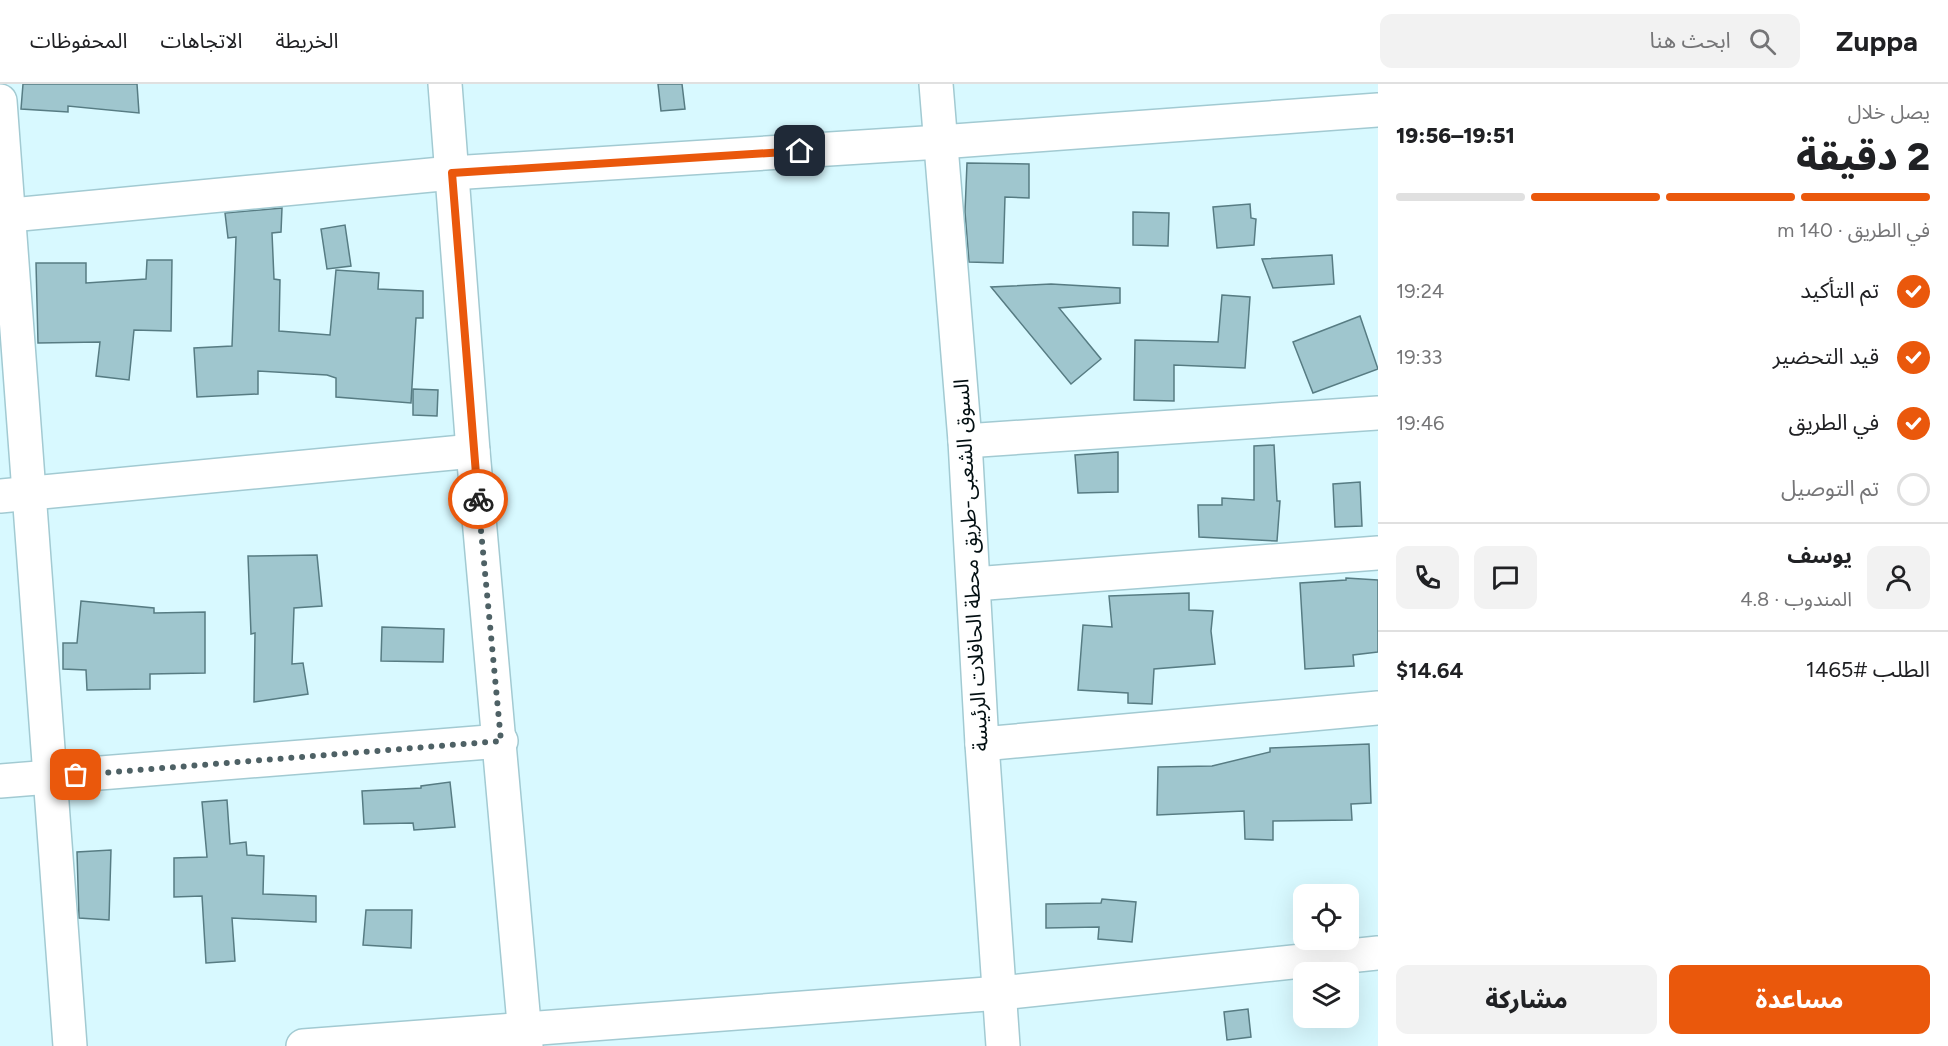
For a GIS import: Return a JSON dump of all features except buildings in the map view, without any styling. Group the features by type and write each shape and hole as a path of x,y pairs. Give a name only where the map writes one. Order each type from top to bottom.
{"street":[{"path":"445,84 473,451 501,741 525,1037"},
{"name":"السوق الشعبى-طريق محطة الحافلات الرئيسة","path":"936,84 965,441 982,744 1003,1046"},
{"path":"0,101 14,495 52,777 70,1046"},
{"path":"5,216 452,173 940,142 1378,110"},
{"path":"965,441 1378,413"},
{"path":"14,495 473,451"},
{"path":"974,584 1378,553"},
{"path":"982,744 1378,708"},
{"path":"0,781 501,741"},
{"path":"303,1046 525,1037 1000,993 1378,952"}],"way so far":[{"path":"76,775 501,741 478,499"}],"route":[{"path":"478,499 452,173 800,151"}]}
